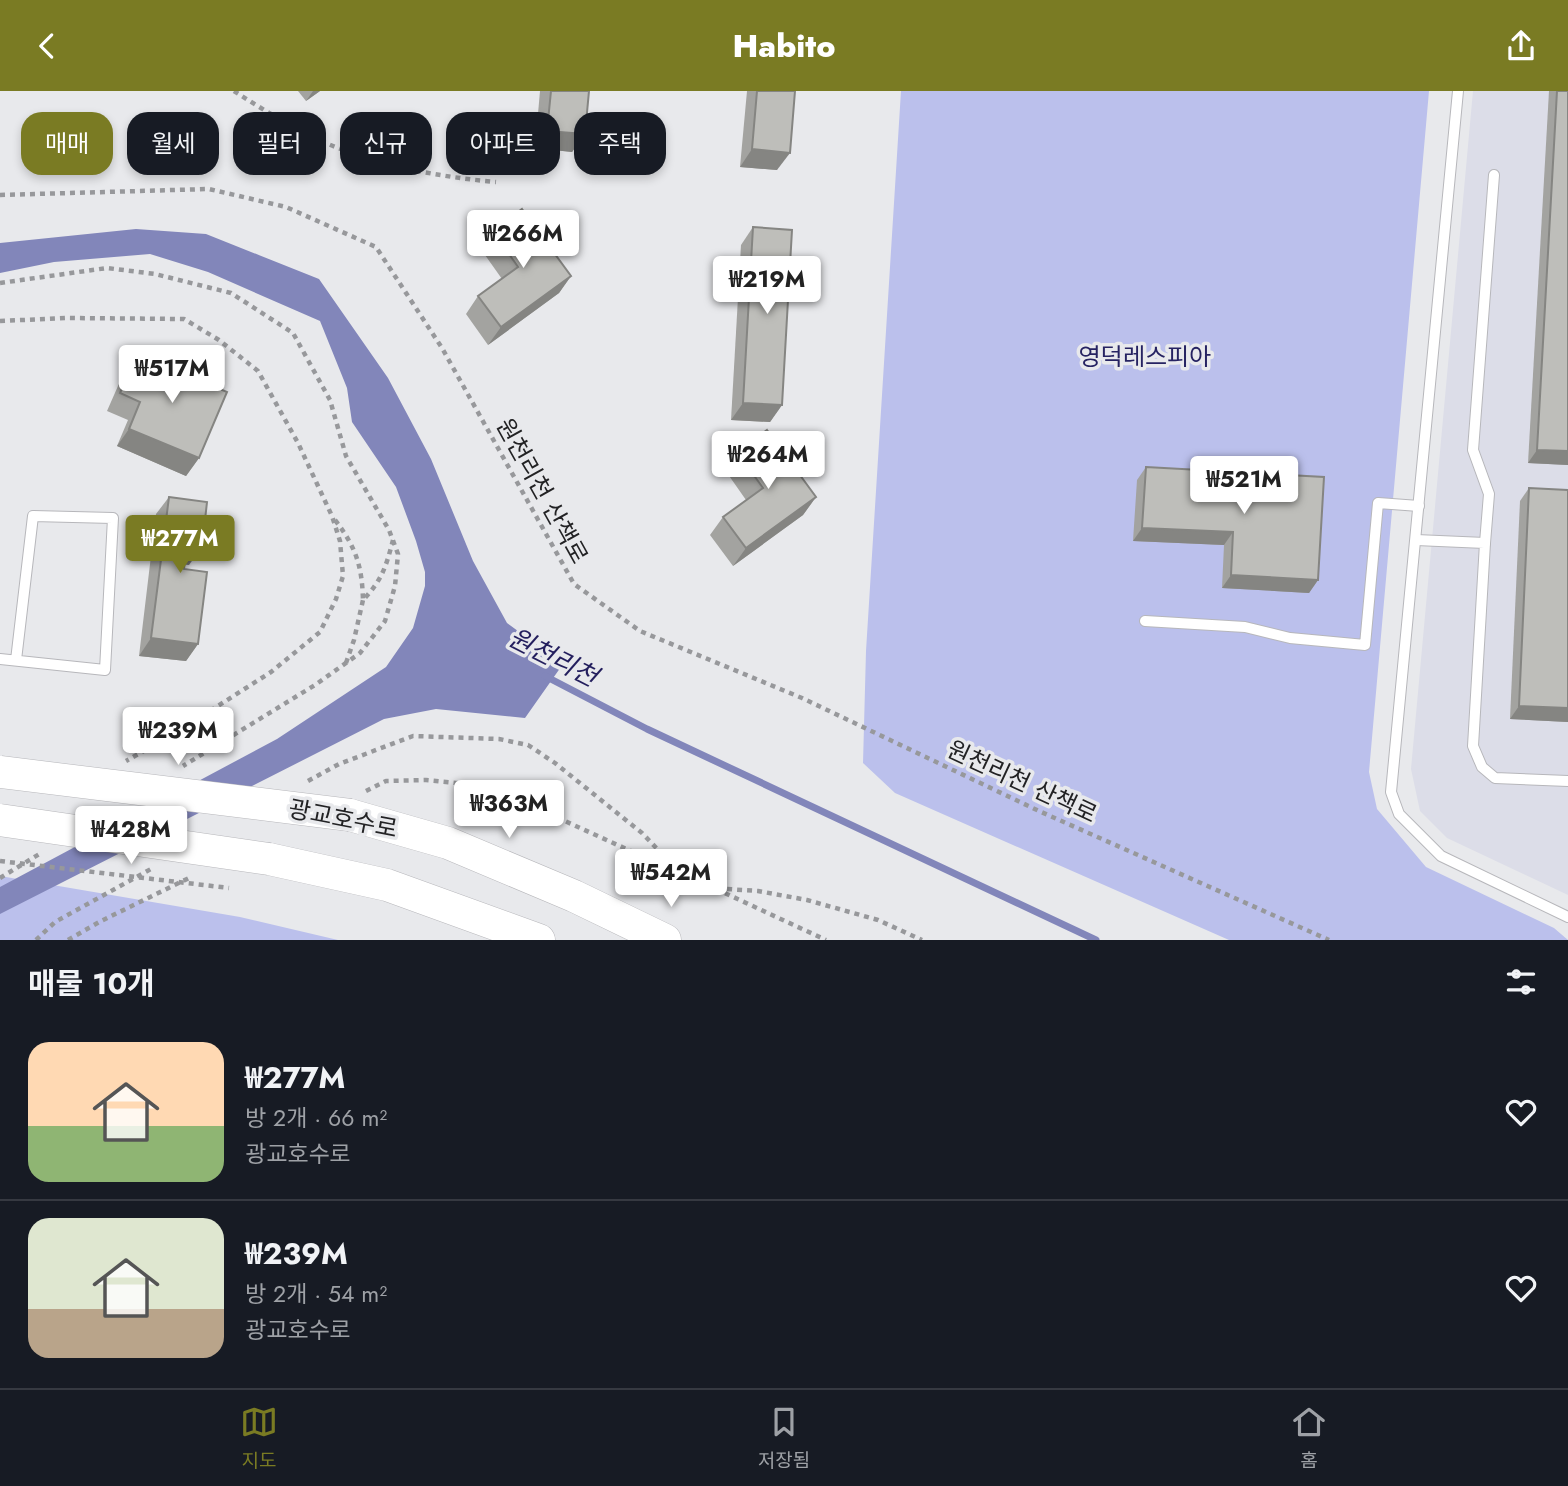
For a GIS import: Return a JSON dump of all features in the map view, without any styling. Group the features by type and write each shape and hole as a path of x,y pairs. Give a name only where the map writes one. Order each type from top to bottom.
{"main road":[{"name":"광교호수로","path":"0,772 350,815 448,843 655,934 681,940"},
{"path":"0,820 269,859 387,885 539,940"}],"lane":[{"path":"1458,91 1391,792 1399,814 1441,856 1568,917"},
{"path":"1494,175 1473,450 1489,494 1473,746 1482,767 1494,778 1568,781"},
{"path":"1145,621 1245,627 1290,638 1364,645 1378,503 1419,506"},
{"path":"0,659 105,670 113,518 33,516 16,660"},
{"path":"1416,540 1485,544"}],"path":[{"path":"234,91 332,146 416,171 449,178 496,182"},
{"name":"원천리천 산책로","path":"0,195 209,189 286,207 376,247 442,348 574,584 585,592 640,631 802,698 1039,811 1329,940"},
{"path":"0,283 107,268 156,274 231,293 293,333 330,401 346,456 393,539 398,554 395,586 385,621 360,653 316,685 177,769"},
{"path":"0,321 67,318 184,319 219,340 257,371 298,443 332,516 340,541 343,576 336,599 320,632 271,672 174,734 116,766"},
{"path":"332,516 358,558 362,577 363,600 346,663"},
{"path":"363,600 378,585 386,568 393,539"},
{"path":"0,878 47,849"},
{"path":"0,861 229,888"}],"shaded area":[{"path":"1473,91 1568,91 1568,895 1447,838 1420,811 1411,769"}],"green space":[{"name":"영덕레스피아","path":"901,91 1429,91 1369,772 1377,809 1426,867 1554,928 1568,940 1229,940 895,793 863,763 866,651"},
{"path":"0,876 240,917 338,940 0,940"}],"water":[{"path":"136,229 206,234 319,279 388,378 431,459 473,561 507,623 563,664 525,718 436,709 384,719 0,914 0,887 277,739 386,667 413,628 425,586 425,572 416,541 396,487 352,422 347,388 320,321 208,272 150,254 54,262 0,273 0,243"}],"building":[{"path":"551,91 589,91 587,112 574,112 574,133 560,132 560,112 549,112"},
{"path":"757,91 795,91 790,153 752,149"},
{"path":"1557,91 1568,91 1568,451 1537,450"},
{"path":"522,209 571,276 501,327 478,296 518,267 493,231"},
{"path":"753,227 792,230 782,405 743,403"},
{"path":"137,353 227,392 199,458 129,429 140,402 120,393"},
{"path":"767,430 816,497 746,548 723,517 763,488 737,452"},
{"path":"1146,467 1324,477 1318,580 1231,575 1233,532 1142,528"},
{"path":"1529,488 1568,490 1568,708 1519,706"},
{"path":"169,497 207,502 202,547 187,545 184,569 207,572 198,644 151,638"}],"waterway":[{"name":"원천리천","path":"545,676 647,729 1096,940"}]}
